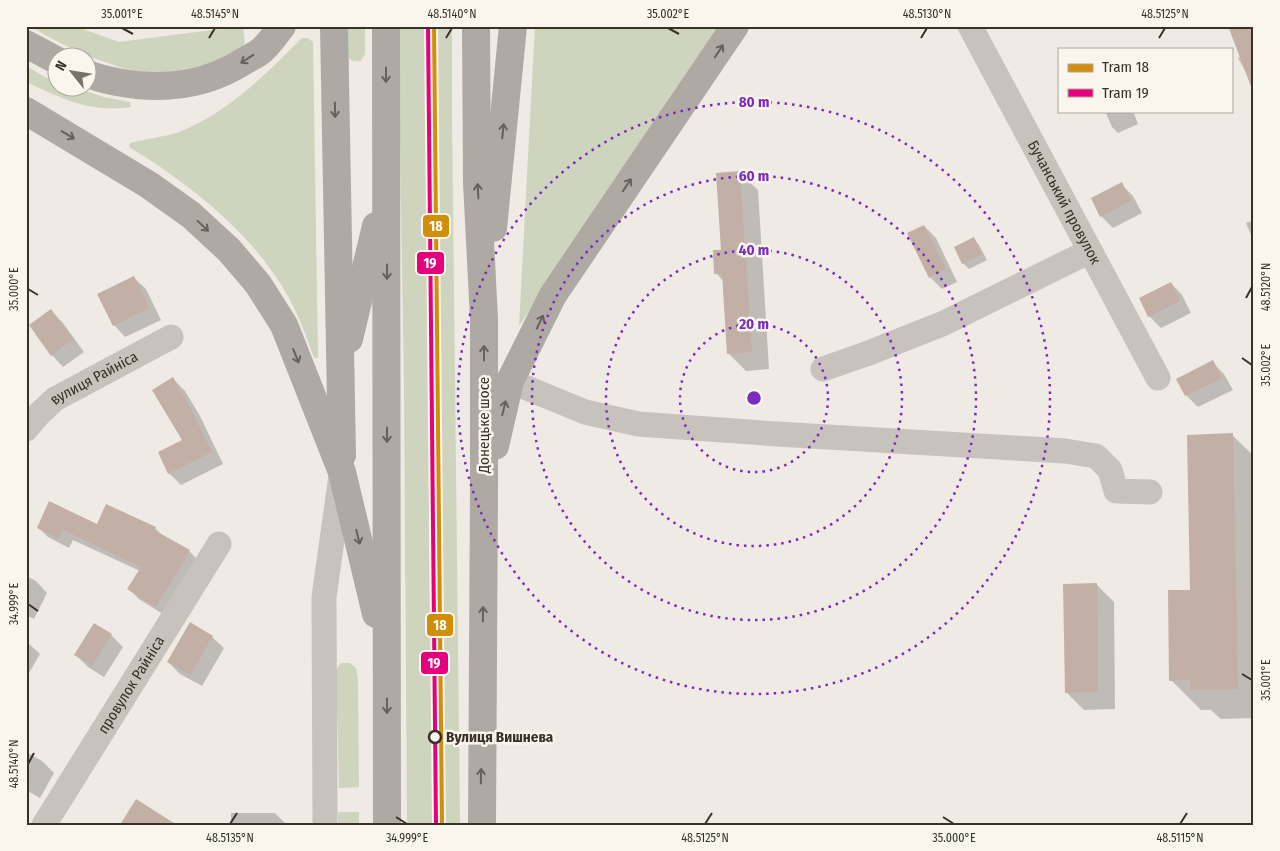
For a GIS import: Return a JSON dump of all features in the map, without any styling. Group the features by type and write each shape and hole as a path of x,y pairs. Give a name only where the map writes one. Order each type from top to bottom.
{"highway":[{"path":"98,78 133,85 160,87 207,80 234,68 262,50 282,26"},
{"path":"334,26 342,472"},
{"path":"386,26 387,825"},
{"name":"Донецьке шосе","path":"476,26 477,182 484,319 482,825"},
{"path":"484,319 513,26"},
{"path":"484,489 510,381 553,295 736,26"},
{"path":"26,44 48,56"},
{"path":"26,111 149,185 191,215 229,250 258,284 284,325 342,472 387,657"},
{"path":"340,377 387,182"}],"street":[{"name":"Бучанський провулок","path":"970,26 1158,378"},
{"path":"823,369 942,324 1090,251"},
{"name":"вулиця Райніса","path":"26,429 55,400 171,337"},
{"path":"510,381 586,412 638,424 1065,451 1096,456 1110,470 1116,492 1150,492"},
{"path":"325,825 324,597 342,472"},
{"name":"провулок Райніса","path":"44,825 219,544"}],"green space":[{"path":"30,26 75,26 119,42 243,26 245,43 239,50 205,68 171,73 146,73 125,69 98,59 98,48 70,48"},
{"path":"347,26 365,26 365,54 361,61 352,61 347,55"},
{"path":"398,26 452,26 460,825 407,825 404,386"},
{"path":"535,26 723,26 519,326"},
{"path":"302,38 308,38 313,42 318,358 314,358 303,327 289,298 275,275 258,253 219,212 175,177 129,147 130,143 179,132 214,114 260,79"},
{"path":"26,66 48,78 48,92 26,82"},
{"path":"98,95 130,102 131,107 102,108 63,98 98,98"},
{"path":"341,663 350,663 356,668 358,680 359,787 339,788 336,670"},
{"path":"338,812 359,812 359,825 338,825"}],"building":[{"path":"1228,26 1254,26 1254,89 1252,89"},
{"path":"740,171 752,352 727,354 722,274 714,274 713,250 721,250 716,173"},
{"path":"1122,182 1131,201 1100,217 1091,198"},
{"path":"924,225 946,269 929,278 907,233"},
{"path":"974,237 982,254 962,264 954,247"},
{"path":"134,276 150,308 113,326 97,294"},
{"path":"1171,282 1180,301 1148,317 1139,298"},
{"path":"51,309 73,339 51,356 29,325"},
{"path":"1213,360 1222,378 1185,396 1176,379"},
{"path":"173,377 212,452 168,474 158,452 182,440 152,390"},
{"path":"1233,433 1238,689 1190,690 1190,680 1169,681 1168,590 1190,590 1187,435"},
{"path":"49,501 97,524 106,504 156,527 154,530 190,550 155,607 127,589 141,567 63,530 59,539 37,528"},
{"path":"1097,583 1098,692 1065,693 1063,584"},
{"path":"190,622 213,636 190,675 167,662"},
{"path":"94,623 112,634 92,666 74,655"},
{"path":"136,799 177,825 120,825"}],"tram line":[{"name":"19","path":"428,26 436,825"},
{"name":"18","path":"434,26 442,825"}],"place":[{"name":"Вулиця Вишнева","path":"435,737"}]}
